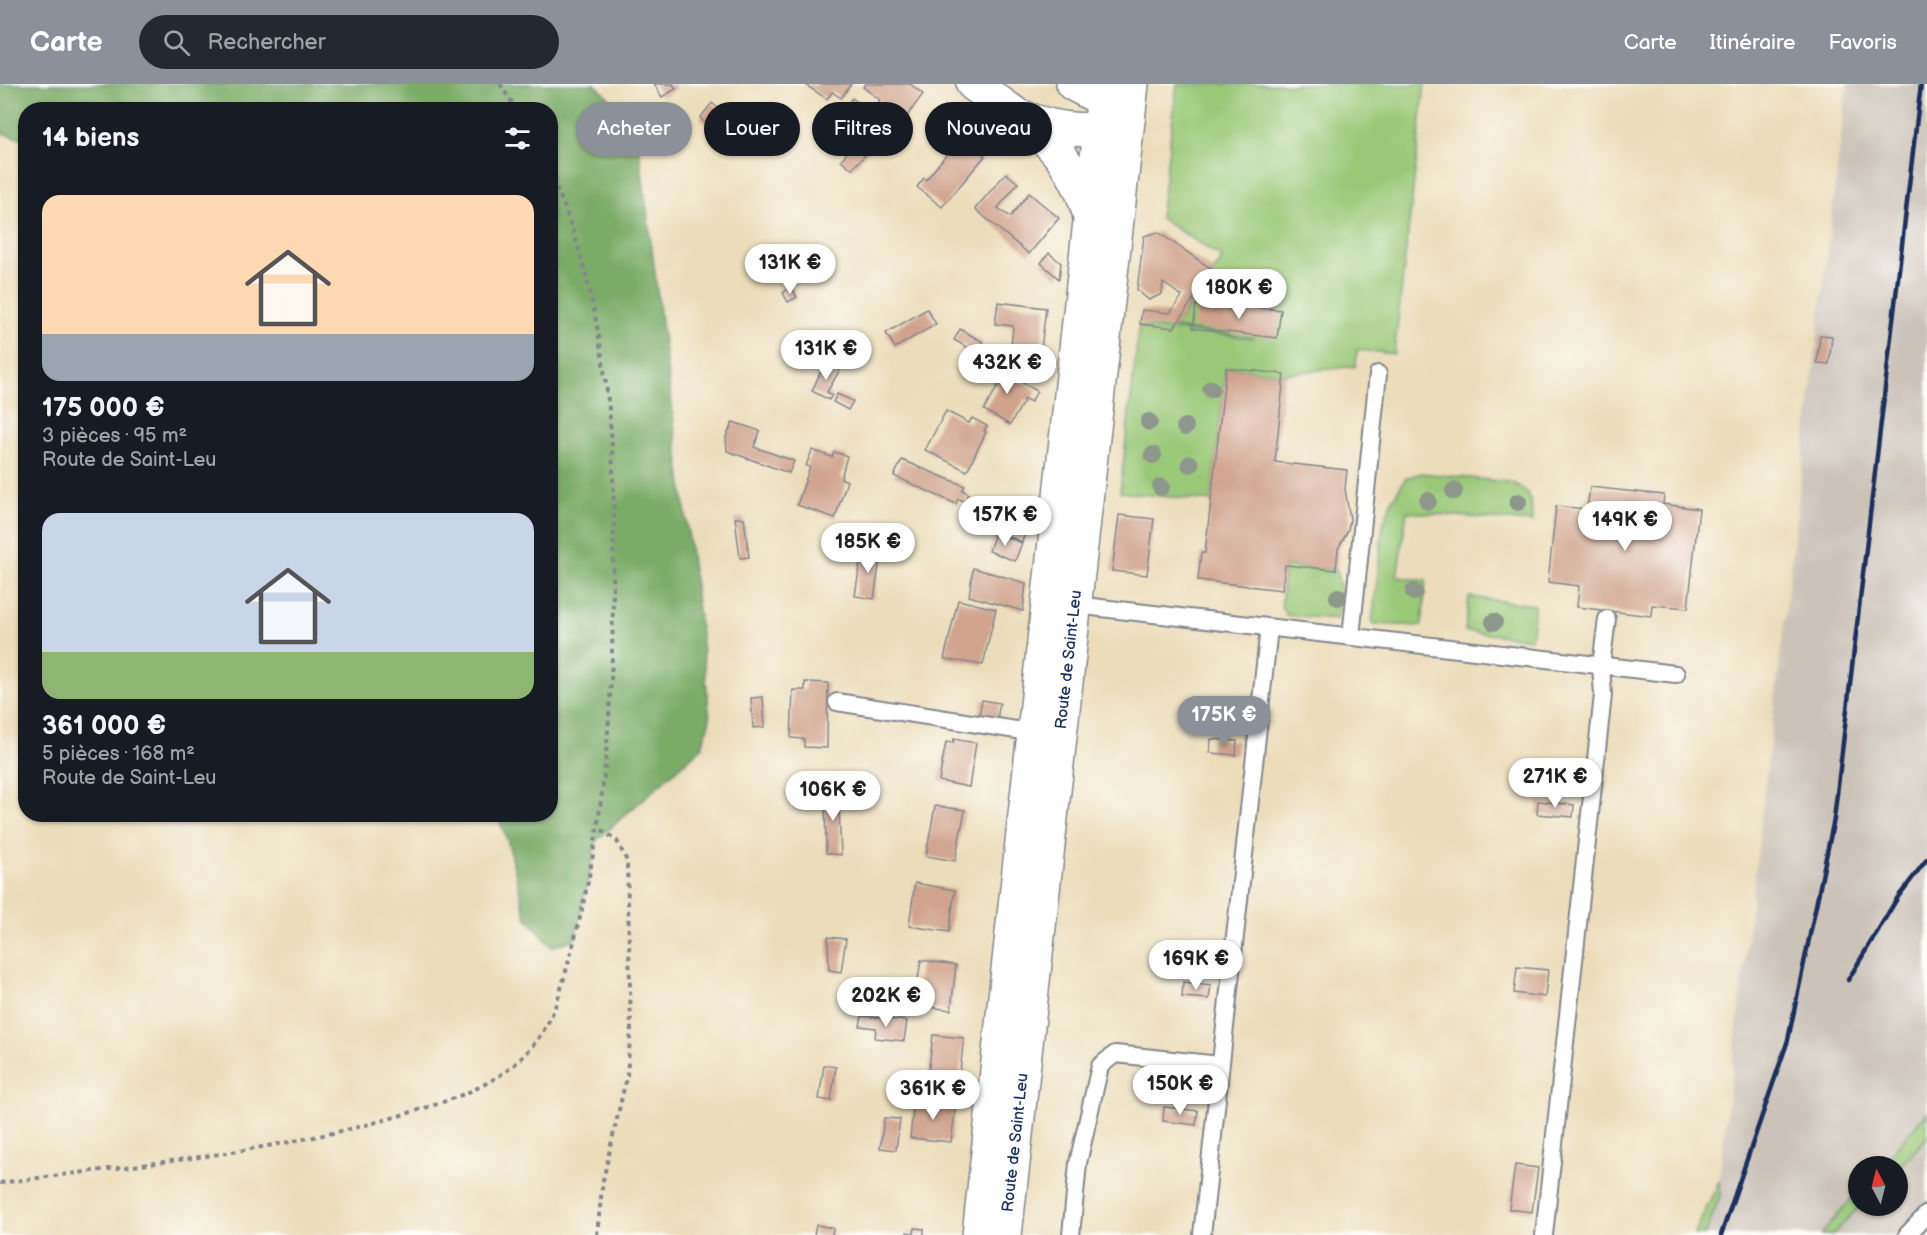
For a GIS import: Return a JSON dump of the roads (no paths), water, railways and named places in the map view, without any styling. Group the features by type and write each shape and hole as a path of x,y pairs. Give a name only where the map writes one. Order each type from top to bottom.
{"main road":[{"path":"973,84 999,102"},
{"path":"1073,84 1109,108"},
{"name":"Route de Saint-Leu","path":"979,1235 1091,221 1109,108 1132,84"},
{"path":"1052,125 1062,128 1109,108"},
{"name":"Route de Saint-Leu","path":"1005,1235 1075,605 1109,108"},
{"path":"1052,144 1069,164 1084,192 1091,221"}],"lane":[{"path":"1351,637 1378,374"},
{"path":"1075,605 1676,674"},
{"path":"1544,1235 1603,695 1601,666 1607,620"},
{"path":"1202,1235 1269,628"},
{"path":"837,702 1035,733"},
{"path":"1071,1235 1078,1163 1100,1066 1115,1054 1221,1065"},
{"path":"1907,1235 1927,1214"}],"railway":[{"path":"1721,1235 1788,1040 1834,819 1921,84"},
{"path":"1848,980 1898,897 1927,859"}]}
